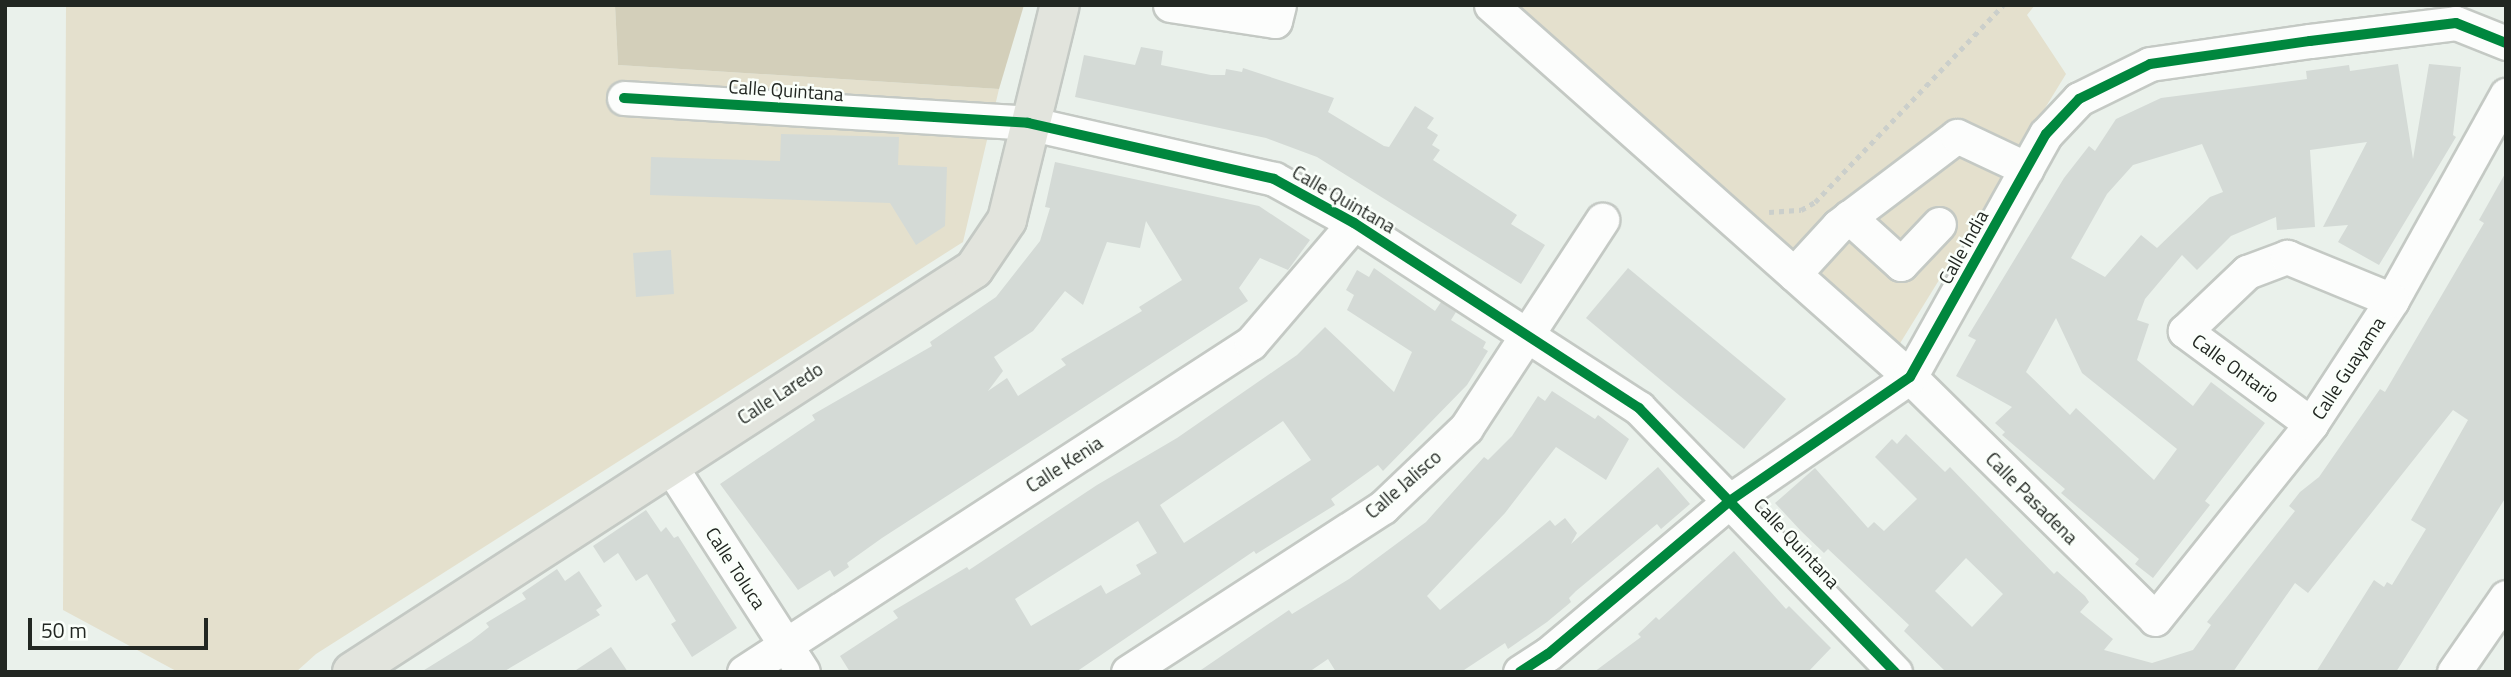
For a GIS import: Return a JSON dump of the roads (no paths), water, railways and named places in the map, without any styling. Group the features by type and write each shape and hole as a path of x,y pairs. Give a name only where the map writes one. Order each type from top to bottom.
{"main road":[{"name":"Calle Laredo","path":"352,672 669,464 974,269 1007,220 1028,123 1060,5"}],"street":[{"path":"1170,5 1275,21 1279,5"},
{"name":"Calle Pasadena","path":"1491,5 1910,377 2155,619"},
{"name":"Calle India","path":"1520,672 1731,500 1910,377 2046,134 2079,99 2150,64 2456,23 2506,43"},
{"name":"Calle Guayama","path":"2155,619 2311,424 2392,300 2506,94"},
{"name":"Calle Quintana","path":"624,98 1028,123 1274,179 1354,223 1639,408 1731,500 1874,665"},
{"path":"1794,274 1849,217 1957,136 2027,169"},
{"path":"1849,217 1901,264 1939,224"},
{"name":"Calle Jalisco","path":"1128,672 1383,507 1466,428 1530,336 1601,220"},
{"name":"Calle Kenia","path":"744,672 1251,343 1354,223"},
{"name":"Calle Ontario","path":"2311,424 2185,331 2247,272 2287,257 2392,300"},
{"name":"Calle Toluca","path":"669,464 803,672"},
{"path":"2454,672 2506,597"}]}
